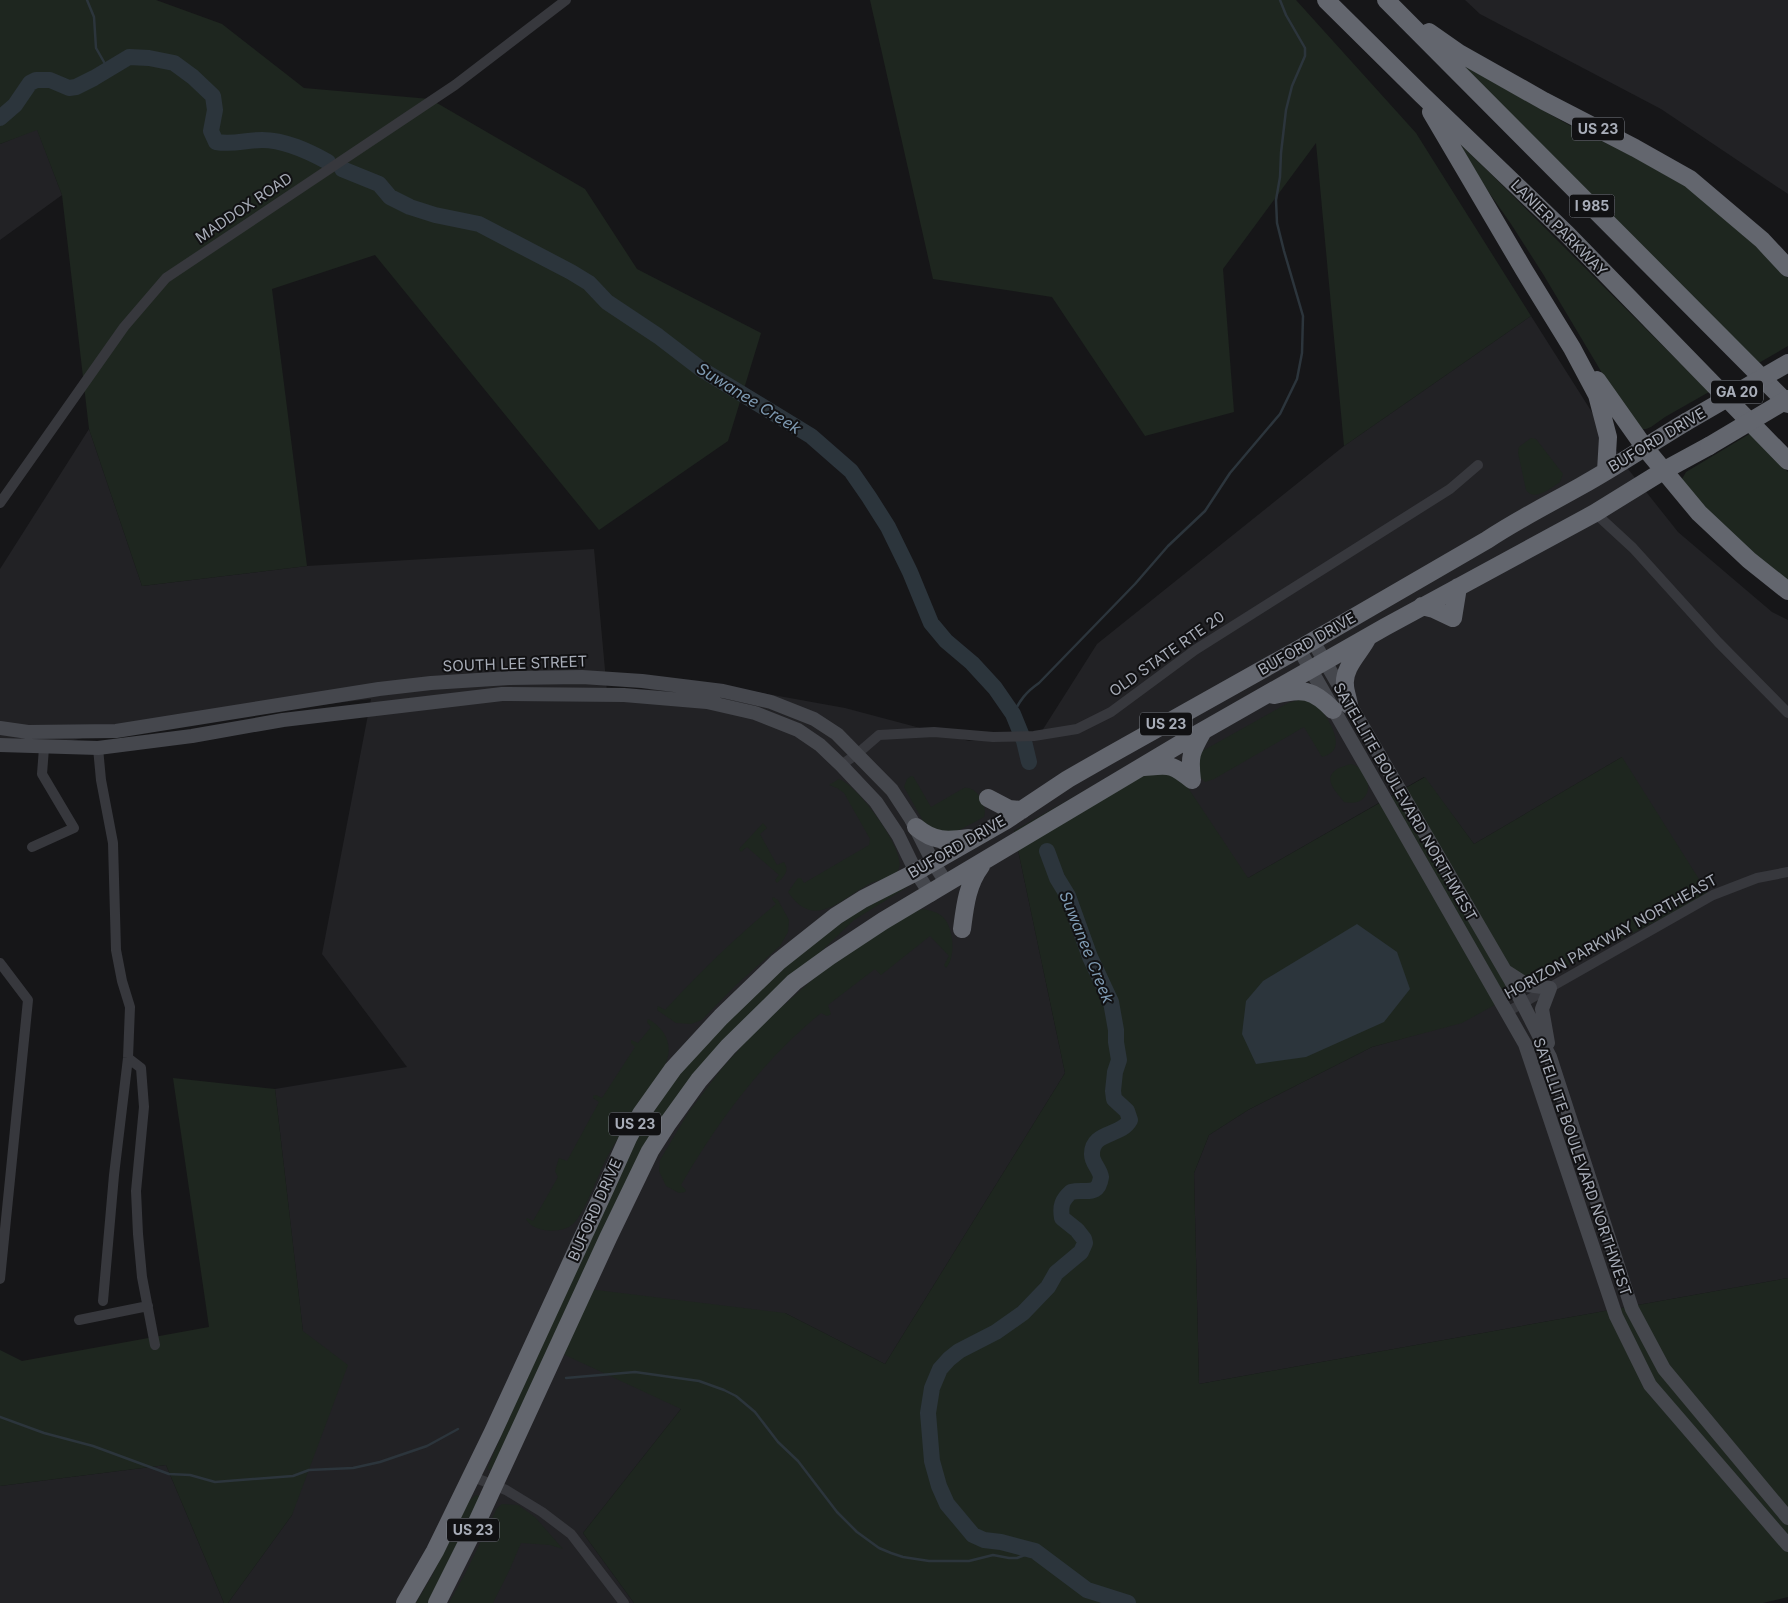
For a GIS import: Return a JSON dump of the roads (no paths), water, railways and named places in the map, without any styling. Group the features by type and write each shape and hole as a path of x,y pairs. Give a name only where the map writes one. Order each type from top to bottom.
{"highway":[{"name":"LANIER PARKWAY","path":"1326,0 1567,234 1788,461"},
{"name":"US 23","path":"1391,4 1468,58 1544,101 1635,148 1690,180 1762,240 1788,268"},
{"name":"I 985","path":"1391,4 1788,404"},
{"path":"1421,94 1515,256 1572,348 1597,395 1608,437 1606,471"},
{"path":"1572,348 1591,371 1663,471 1699,513 1749,560 1788,602"},
{"name":"BUFORD DRIVE","path":"405,1603 435,1551 493,1432 628,1138 656,1091 673,1069 721,1017 796,946 836,916 863,899 916,872 981,835 1110,754 1306,645 1788,363"},
{"name":"BUFORD DRIVE","path":"437,1603 650,1151 699,1080 794,982 883,921 931,895 1141,767 1422,606 1595,513 1663,471 1788,400"},
{"path":"1612,502 1654,488 1673,491 1689,501"},
{"path":"1749,560 1788,591"},
{"path":"1422,606 1434,609 1453,618 1458,587"},
{"path":"1257,700 1293,690 1307,691 1341,707 1344,682 1349,665 1362,649 1369,636"},
{"path":"1141,767 1166,766 1177,768 1192,780 1191,754 1203,731"},
{"path":"916,827 924,834 947,841 981,835 989,820 990,808 988,798 1009,809 1022,810"},
{"path":"962,929 970,883 983,862"}],"main road":[{"name":"SATELLITE BOULEVARD NORTHWEST","path":"1306,645 1525,1044 1616,1316 1650,1385 1788,1544"},
{"name":"SOUTH LEE STREET","path":"0,728 28,732 116,731 400,686 509,678 582,677 642,681 723,691 771,702 814,719 837,734 892,790 916,827 933,862 947,884"},
{"name":"SOUTH LEE STREET","path":"0,746 98,748 192,736 283,720 502,694 607,695 706,702 755,713 798,730 820,745 842,765 876,802 898,835 916,872 931,895"},
{"name":"SATELLITE BOULEVARD NORTHWEST","path":"1341,707 1505,971 1550,1057 1632,1309 1664,1369 1788,1518"},
{"path":"1505,971 1527,985 1550,988 1542,1009 1550,1057"}],"street":[{"name":"MADDOX ROAD","path":"0,502 124,327 166,278 455,85 566,0"},
{"name":"OLD STATE RTE 20","path":"842,765 879,735 934,732 993,736 1034,736 1077,729 1110,712 1195,650 1450,490 1478,465"},
{"path":"1595,513 1633,548 1733,657 1788,713"},
{"path":"32,847 74,828 42,774 44,748"},
{"path":"98,748 101,780 113,843 116,950 122,981 130,1007 128,1058 114,1175 103,1301"},
{"name":"HORIZON PARKWAY NORTHEAST","path":"1507,1012 1714,895 1757,878 1788,872"},
{"path":"0,963 28,1000 0,1279"},
{"path":"128,1058 141,1068 144,1107 136,1192 141,1268 155,1345"},
{"path":"79,1320 148,1306"},
{"path":"471,1476 506,1490 542,1512 571,1534 624,1603"}],"waterway":[{"path":"87,0 94,17 96,48 108,69"},
{"path":"1013,714 1027,693 1135,584 1168,546 1205,511 1230,473 1280,414 1297,379 1302,353 1303,316 1277,223 1276,200 1286,110 1292,86 1305,56 1305,48 1286,15 1280,0"},
{"name":"Suwanee Creek","path":"0,118 15,105 30,83 36,80 50,80 69,88 76,87 129,57 149,58 174,63 193,77 213,96 215,110 211,131 216,142 271,140 304,150 328,162"},
{"name":"Suwanee Creek","path":"342,169 379,184 390,197 410,207 435,215 479,224 571,272 589,283 607,302 658,336 701,369 811,436 851,471 869,497 888,527 910,572 931,623 946,641 972,663 995,688 1013,714 1024,741 1029,762"},
{"name":"Suwanee Creek","path":"1047,851 1057,878 1068,896 1090,957 1111,1002 1119,1060 1115,1072 1114,1099 1127,1111 1130,1120 1120,1129 1101,1138 1093,1147 1092,1158 1101,1177 1097,1188 1090,1191 1071,1192 1062,1204 1062,1218 1077,1230 1084,1239 1085,1243 1081,1252 1056,1273 1048,1287 1023,1313 996,1332 959,1351 940,1369 932,1388 928,1413 932,1461 939,1486 947,1504 973,1535 984,1540 1001,1542 1035,1551 1087,1590 1128,1603"},
{"path":"566,1378 635,1372 699,1381 736,1396 755,1412 778,1442 798,1461 837,1512 857,1532 879,1548 891,1553 929,1561 969,1561 993,1555 1017,1558 1035,1551"},
{"path":"0,1417 44,1433 93,1446 169,1474 190,1475 215,1482 293,1476 309,1470 353,1468 380,1462 427,1446 458,1429"}]}
